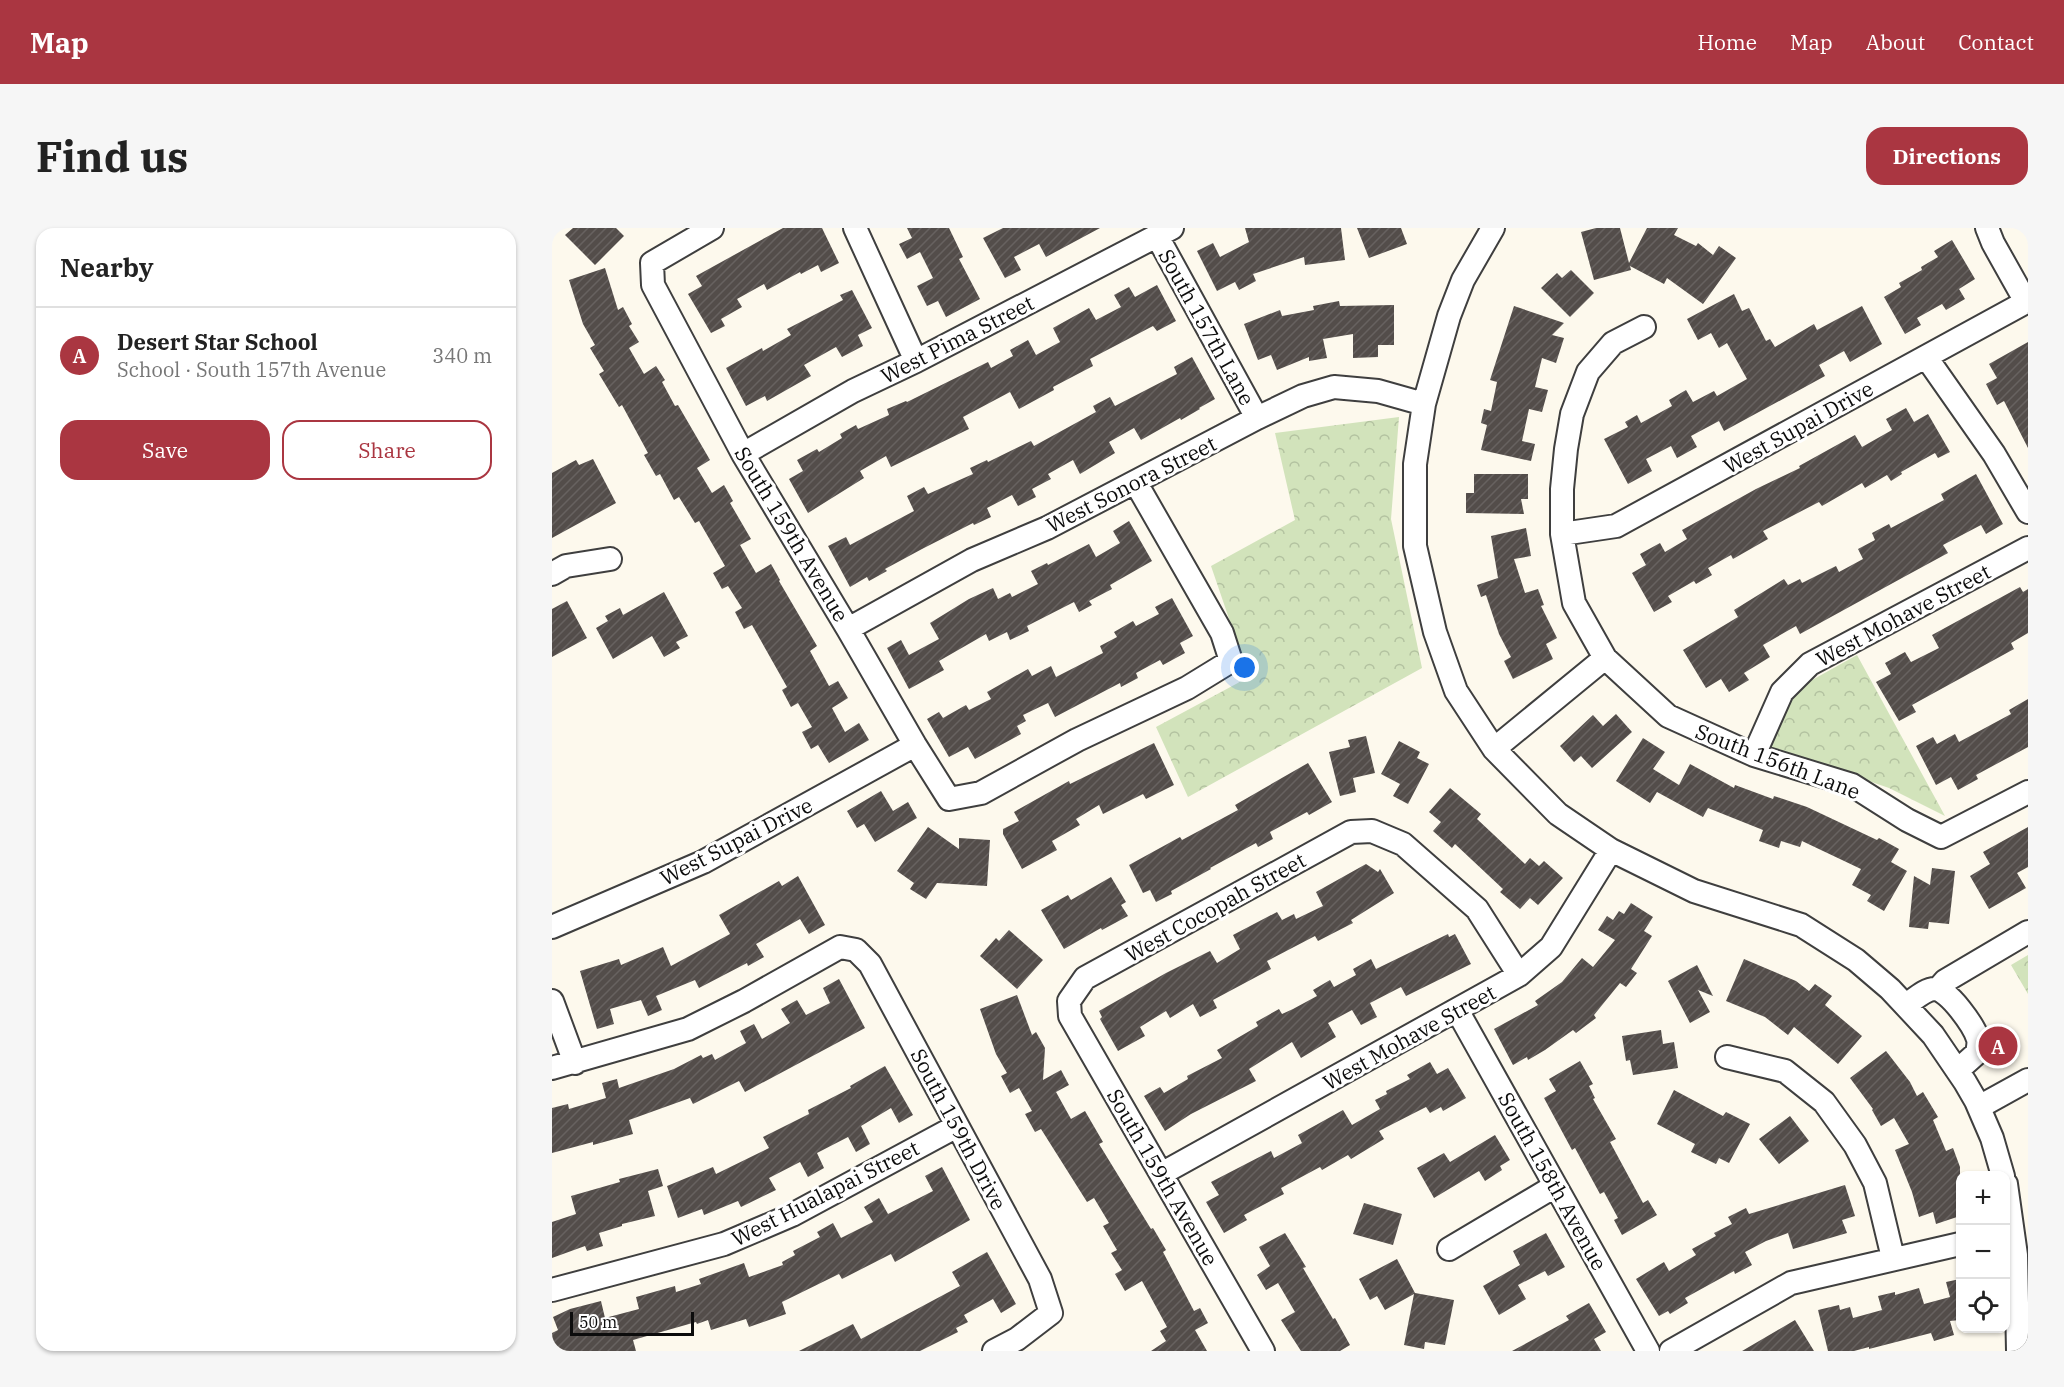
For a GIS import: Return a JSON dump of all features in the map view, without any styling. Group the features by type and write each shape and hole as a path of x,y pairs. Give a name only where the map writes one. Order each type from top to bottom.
{"street":[{"name":"South 159th Avenue","path":"712,228 652,263 653,285 743,454 949,799 981,793 1077,740 1187,688 1231,661 1222,633 1136,483"},
{"path":"855,228 916,361"},
{"path":"1493,228 1463,280 1449,316 1424,404 1414,464 1415,546 1435,632 1456,691 1494,748 1558,814 1611,850 1694,891 1801,925 1856,960 1906,1005 1933,1035 1958,1070 1979,1107 1992,1138 2002,1171"},
{"path":"1987,228 1993,243 2027,301"},
{"name":"West Pima Street","path":"743,454 853,391 916,361 1164,232"},
{"name":"South 157th Lane","path":"1164,232 1257,418"},
{"name":"West Supai Drive","path":"1562,534 1616,526 2027,301"},
{"name":"South 156th Lane","path":"1644,327 1613,343 1588,372 1572,414 1566,449 1562,489 1562,534 1574,603 1605,658 1668,717 1754,755 1852,785 1907,820 1941,837 2028,792"},
{"path":"1926,357 1994,454 2028,512"},
{"name":"West Sonora Street","path":"848,629 972,560 1047,528 1257,418 1304,396 1334,387 1378,391 1424,404"},
{"name":"West Mohave Street","path":"1754,755 1782,692 1810,664 2028,548"},
{"path":"552,574 566,566 610,559"},
{"path":"1494,748 1605,658"},
{"name":"West Supai Drive","path":"552,927 703,862 915,745"},
{"name":"West Cocopah Street","path":"1069,1001 1085,978 1351,832 1372,831 1403,844 1477,909 1520,975"},
{"name":"West Mohave Street","path":"1161,1174 1520,975 1551,947 1611,850"},
{"path":"1938,989 1945,981 2028,932"},
{"name":"South 159th Drive","path":"575,1063 688,1029 744,1001 840,947 856,950 870,964 1040,1280 1051,1313 1017,1339 994,1351"},
{"path":"1906,1005 1928,990 1938,989 1948,995 1965,1017 1978,1041 1977,1053 1958,1070"},
{"path":"552,1001 575,1063 552,1068"},
{"name":"South 159th Avenue","path":"1069,1001 1070,1016 1263,1351"},
{"name":"South 158th Avenue","path":"1457,1010 1648,1351"},
{"path":"1727,1057 1785,1071 1824,1102 1855,1145 1875,1183 1893,1258"},
{"path":"1979,1107 2028,1080"},
{"name":"West Hualapai Street","path":"552,1290 724,1244 792,1215 957,1126"},
{"path":"1449,1248 1555,1186"},
{"path":"2010,1234 2023,1304 2018,1351"},
{"path":"1671,1351 1791,1283 1956,1245"}],"green space":[{"path":"1399,417 1391,519 1422,668 1188,797 1156,727 1249,677 1211,566 1295,520 1275,433"},
{"path":"1857,655 1945,816 1889,788 1765,745 1780,715 1805,684"},
{"path":"2028,955 2028,994 2011,965"}],"building":[{"path":"573,228 616,228 624,236 595,265 565,235"},
{"path":"783,228 822,228 839,263 821,272 818,265 767,290 764,284 737,299 742,307 721,319 725,326 711,333 688,294 702,286 696,276"},
{"path":"907,228 949,228 963,257 959,259 980,299 946,317 938,301 927,306 917,286 933,278 920,252 907,259 899,244 912,238"},
{"path":"1003,228 1100,228 1046,257 1039,244 1014,257 1021,270 1005,278 983,238"},
{"path":"1245,228 1341,228 1345,260 1305,265 1304,257 1253,274 1256,281 1239,290 1235,282 1217,291 1197,251 1213,243 1220,257 1249,242"},
{"path":"1357,228 1401,228 1407,244 1369,258"},
{"path":"1596,228 1620,228 1629,263 1647,228 1678,228 1674,235 1696,246 1698,243 1713,255 1719,246 1736,258 1703,304 1667,278 1664,284 1630,266 1631,270 1594,280 1581,232"},
{"path":"1952,240 1975,279 1959,289 1965,299 1946,310 1942,304 1917,318 1921,325 1905,334 1884,297 1901,287 1899,283 1922,270 1921,267 1938,257 1934,251"},
{"path":"605,268 618,310 623,307 632,324 629,326 639,342 629,348 644,374 656,366 665,380 662,382 675,406 678,405 710,460 697,468 712,493 724,485 733,501 730,503 751,539 740,545 756,573 771,564 817,646 810,651 829,686 838,681 848,698 832,708 845,732 859,723 869,740 829,763 818,745 811,749 802,732 812,727 798,703 791,707 782,690 787,687 752,625 744,629 735,612 742,608 728,586 722,589 713,573 725,566 699,521 695,523 679,497 674,500 660,474 656,476 644,455 648,453 622,405 619,407 599,374 604,371 590,348 595,345 583,324 569,280"},
{"path":"1571,270 1594,293 1570,317 1541,288 1557,273 1562,278"},
{"path":"1157,285 1176,321 1157,331 1153,326 1090,359 1093,366 1053,387 1054,390 1019,409 1010,392 963,417 969,429 891,467 886,456 860,471 864,478 808,513 789,479 803,471 797,460 817,449 819,452 842,438 840,434 856,425 858,429 889,415 887,409 907,402 988,362 991,368 1013,356 1010,350 1028,340 1036,355 1060,342 1053,328 1089,308 1096,320 1121,307 1114,295 1129,287 1135,297"},
{"path":"852,290 872,328 858,335 863,346 842,357 836,347 804,365 811,376 767,401 765,396 746,406 726,368 791,335 787,329 843,300 840,295"},
{"path":"1734,294 1742,311 1749,308 1766,341 1770,339 1775,347 1814,324 1817,330 1862,306 1882,344 1850,362 1844,351 1819,365 1825,376 1724,431 1719,421 1691,436 1697,447 1677,458 1671,446 1646,459 1652,471 1628,484 1604,439 1628,427 1625,422 1637,415 1641,423 1672,406 1669,400 1686,390 1693,402 1714,391 1717,396 1747,379 1727,343 1719,348 1711,333 1698,340 1687,319"},
{"path":"1339,301 1340,306 1394,305 1394,345 1378,345 1378,357 1353,358 1353,334 1323,339 1327,358 1309,361 1309,357 1277,370 1271,355 1258,360 1244,324 1280,310 1282,316 1314,310 1313,306"},
{"path":"1514,306 1564,323 1552,335 1564,338 1556,363 1542,358 1535,387 1548,390 1542,412 1529,409 1522,441 1535,444 1531,461 1481,450 1487,425 1481,423 1484,409 1491,411 1497,382 1490,380"},
{"path":"2028,342 2028,448 2004,401 1997,405 1986,384 1997,378 1989,364"},
{"path":"1192,357 1215,399 1181,420 1180,418 1141,440 1134,428 1109,442 1115,453 1080,474 1073,460 1048,474 1051,479 1032,489 1036,497 1018,506 1012,495 987,508 991,517 974,525 973,523 922,549 885,569 887,571 869,581 867,577 850,587 828,546 846,537 850,545 914,511 907,496 924,487 928,494 973,474 970,468 987,460 988,462 1031,441 1034,446 1096,412 1093,406 1110,397 1115,406 1177,374 1174,367"},
{"path":"1906,408 1914,422 1928,414 1950,452 1938,458 1935,453 1901,472 1902,474 1891,481 1887,475 1865,488 1862,483 1822,506 1819,502 1763,531 1768,539 1733,559 1731,555 1708,568 1712,575 1696,584 1694,581 1668,596 1672,602 1654,612 1632,573 1646,565 1640,554 1660,543 1665,552 1687,539 1682,530 1756,489 1800,468 1799,466 1855,435 1862,447 1892,430 1886,419"},
{"path":"593,459 616,503 552,538 552,473 576,460 579,465"},
{"path":"1474,474 1528,474 1528,499 1521,499 1524,514 1466,513 1466,493 1474,493"},
{"path":"1976,474 2003,524 1986,534 1981,525 1943,545 1948,553 1800,634 1796,626 1763,645 1770,657 1744,673 1749,680 1729,692 1721,679 1706,688 1683,650 1738,617 1734,610 1784,579 1788,585 1800,579 1802,583 1836,566 1839,572 1863,559 1858,549 1875,540 1872,533 1889,524 1891,528 1944,500 1941,494"},
{"path":"1129,521 1152,561 1110,585 1112,589 1089,601 1092,605 1079,612 1074,602 1027,626 1029,631 1010,640 1007,632 989,641 986,634 939,661 944,670 909,689 887,648 901,640 909,655 939,639 930,623 969,599 993,588 998,599 1010,593 1012,597 1038,584 1031,571 1089,544 1096,557 1120,543 1113,531"},
{"path":"1526,528 1531,556 1514,559 1525,593 1538,589 1544,605 1541,606 1557,638 1546,644 1553,659 1513,679 1504,661 1511,657 1499,634 1486,595 1481,597 1477,585 1498,578 1491,536"},
{"path":"2020,587 2023,592 2028,589 2028,633 2011,643 2014,649 1912,705 1916,712 1899,721 1876,682 1891,674 1885,663 1905,652 1911,662 1939,648 1932,635"},
{"path":"664,592 688,636 676,642 680,648 664,657 652,636 613,659 596,628 608,621 605,616 620,608 623,615"},
{"path":"1172,598 1193,636 1180,643 1185,653 1163,665 1160,660 1136,673 1138,678 1121,687 1120,683 1055,717 1048,703 1023,715 1026,721 1017,726 1021,734 975,759 968,747 949,757 927,719 939,712 943,718 966,705 969,710 991,699 987,692 1028,669 1032,676 1051,666 1056,677 1103,653 1100,646 1117,637 1114,632 1133,621 1136,626 1159,614 1155,607"},
{"path":"567,601 587,638 552,657 552,609"},
{"path":"2028,699 2028,747 1976,775 1978,779 1958,790 1951,777 1936,785 1916,746 1933,737 1937,744 1955,734 1959,742 2011,714 2009,710"},
{"path":"1616,714 1632,732 1592,768 1581,756 1574,762 1560,746 1593,715 1603,726"},
{"path":"1366,736 1375,773 1353,778 1356,792 1340,796 1329,752 1350,747 1348,740"},
{"path":"1643,738 1665,752 1653,769 1679,785 1690,764 1734,788 1735,785 1773,799 1774,796 1807,807 1899,849 1891,862 1907,871 1884,911 1867,901 1871,895 1852,885 1861,869 1802,841 1800,847 1781,841 1779,848 1759,841 1763,830 1708,808 1703,817 1657,792 1650,803 1616,781"},
{"path":"1399,741 1420,752 1417,758 1429,764 1408,804 1393,796 1400,784 1381,774"},
{"path":"1154,743 1174,785 1146,799 1143,794 1103,814 1099,805 1076,819 1080,825 1052,841 1057,850 1022,869 1003,834 1003,829 1019,821 1014,812 1069,781 1070,784"},
{"path":"1308,763 1332,802 1309,815 1307,812 1270,832 1273,839 1258,847 1256,843 1171,891 1172,894 1156,902 1150,890 1143,893 1129,865 1180,837 1182,840 1238,810 1235,805"},
{"path":"1450,788 1481,814 1477,819 1525,864 1530,858 1539,866 1544,861 1563,878 1538,905 1530,898 1520,909 1500,892 1503,889 1455,844 1452,848 1433,831 1441,822 1429,812"},
{"path":"881,791 893,811 908,802 917,818 875,842 864,824 857,828 847,811"},
{"path":"928,827 959,849 959,838 990,840 987,886 937,883 926,899 910,889 914,883 897,871"},
{"path":"2028,827 2028,867 2017,873 2026,888 1989,909 1970,876 1990,864 1983,852"},
{"path":"1366,864 1378,872 1380,869 1394,893 1351,920 1353,923 1318,941 1315,936 1267,961 1271,969 1213,1000 1217,1008 1200,1017 1193,1004 1170,1018 1166,1011 1140,1027 1145,1036 1118,1051 1100,1019 1102,1017 1099,1011 1210,951 1217,963 1240,949 1233,935 1277,912 1282,920 1294,914 1296,919 1323,906 1316,892"},
{"path":"1932,868 1955,871 1949,924 1929,922 1928,929 1909,927 1914,876 1930,885"},
{"path":"798,876 825,925 809,934 800,919 756,944 764,957 748,966 747,963 699,988 695,980 656,996 662,1010 648,1016 641,1000 610,1009 614,1024 597,1029 580,971 619,959 621,965 663,947 671,966 730,934 719,915 779,881 782,886"},
{"path":"1111,877 1126,902 1121,905 1128,916 1064,949 1041,910 1068,895 1071,900"},
{"path":"1631,903 1653,917 1644,931 1652,936 1631,969 1637,973 1626,987 1620,983 1594,1015 1596,1018 1576,1033 1573,1030 1528,1060 1527,1057 1513,1065 1494,1029 1538,1005 1535,1001 1562,982 1582,958 1593,967 1615,940 1598,930 1607,916 1613,920 1619,911 1624,914"},
{"path":"1009,930 1043,960 1017,989 980,956 996,938 999,941"},
{"path":"1448,934 1449,937 1455,934 1471,964 1406,996 1401,987 1370,1003 1377,1017 1361,1025 1352,1010 1328,1023 1336,1037 1301,1058 1292,1042 1249,1069 1256,1081 1191,1114 1165,1131 1144,1096 1160,1087 1164,1093 1188,1079 1187,1076 1222,1058 1217,1050 1258,1026 1256,1022 1279,1009 1282,1014 1317,996 1313,990 1330,980 1334,987 1356,975 1353,969 1371,959 1376,969"},
{"path":"1744,959 1796,981 1809,991 1815,984 1832,996 1825,1005 1862,1036 1838,1064 1794,1027 1788,1035 1765,1017 1726,1001"},
{"path":"1697,965 1713,996 1698,990 1710,1012 1690,1023 1668,981"},
{"path":"839,979 865,1028 745,1092 739,1081 693,1104 690,1098 629,1120 633,1134 552,1153 552,1108 568,1104 569,1109 606,1098 602,1083 617,1079 619,1088 674,1069 701,1055 703,1058 712,1054 715,1060 746,1043 740,1031 754,1024 762,1039 790,1023 781,1009 797,1000 806,1015 830,1003 823,988"},
{"path":"1017,995 1032,1035 1036,1032 1045,1048 1043,1080 1061,1070 1069,1085 1056,1092 1071,1119 1085,1111 1103,1142 1099,1144 1166,1250 1163,1252 1194,1311 1200,1308 1208,1323 1195,1330 1207,1351 1151,1351 1166,1341 1160,1331 1167,1327 1142,1281 1125,1291 1115,1274 1122,1270 1111,1253 1117,1250 1103,1226 1109,1223 1094,1198 1087,1202 1041,1129 1035,1132 1025,1114 1032,1111 1019,1088 1010,1093 1001,1076 1007,1073 996,1054 980,1009"},
{"path":"1661,1030 1663,1044 1674,1042 1678,1068 1633,1075 1630,1060 1626,1061 1622,1036"},
{"path":"1886,1051 1910,1082 1917,1096 1923,1092 1938,1117 1933,1120 1946,1151 1953,1148 1960,1167 1960,1171 1956,1171 1956,1217 1936,1224 1933,1212 1919,1217 1912,1192 1895,1150 1909,1144 1894,1118 1881,1126 1873,1109 1850,1078"},
{"path":"1580,1061 1593,1084 1589,1086 1595,1098 1593,1099 1616,1139 1610,1142 1643,1203 1648,1200 1657,1215 1622,1235 1614,1220 1618,1218 1604,1192 1600,1194 1575,1148 1572,1150 1544,1098 1556,1091 1549,1079"},
{"path":"1430,1062 1437,1074 1448,1068 1466,1098 1443,1111 1441,1107 1430,1113 1426,1107 1379,1131 1384,1139 1351,1159 1348,1155 1322,1170 1320,1167 1281,1188 1284,1194 1244,1215 1247,1220 1224,1233 1206,1202 1219,1195 1211,1182 1271,1151 1274,1158 1302,1143 1298,1135 1343,1110 1352,1125 1380,1109 1375,1100 1387,1094 1386,1091 1410,1079 1407,1075"},
{"path":"885,1066 913,1115 899,1123 891,1108 861,1126 870,1144 856,1152 848,1137 817,1153 824,1168 808,1177 800,1162 769,1178 776,1190 741,1207 738,1201 704,1215 702,1209 678,1218 667,1186 713,1167 716,1174 769,1148 763,1137 809,1114 808,1110 851,1088 850,1086"},
{"path":"1674,1090 1723,1116 1726,1112 1750,1124 1729,1163 1719,1158 1716,1164 1691,1152 1695,1144 1657,1124"},
{"path":"1790,1116 1809,1141 1779,1164 1759,1139"},
{"path":"1495,1135 1510,1160 1500,1166 1502,1170 1485,1181 1479,1171 1434,1198 1417,1168 1444,1153 1450,1162"},
{"path":"942,1167 970,1220 895,1262 891,1254 842,1279 839,1274 782,1302 786,1314 749,1327 746,1319 711,1330 708,1320 697,1324 696,1322 633,1340 636,1351 552,1351 552,1333 558,1330 553,1317 570,1309 601,1301 605,1318 639,1309 636,1297 675,1286 676,1292 701,1284 699,1279 744,1263 749,1277 783,1265 782,1262 795,1255 793,1251 820,1237 817,1232 833,1223 841,1238 873,1222 864,1207 879,1198 888,1214 933,1191 925,1176"},
{"path":"658,1169 663,1186 648,1191 655,1216 622,1224 622,1226 599,1233 603,1246 587,1251 585,1246 552,1258 552,1222 576,1214 571,1196 620,1182 619,1179"},
{"path":"1845,1185 1855,1216 1842,1220 1847,1233 1793,1249 1788,1233 1766,1241 1745,1252 1752,1265 1735,1274 1734,1271 1685,1298 1688,1303 1670,1314 1668,1311 1659,1316 1636,1279 1664,1262 1669,1271 1696,1255 1692,1249 1716,1236 1714,1233 1732,1224 1728,1217 1746,1208 1749,1214"},
{"path":"1364,1203 1402,1214 1393,1245 1353,1234"},
{"path":"1285,1233 1306,1267 1303,1268 1350,1345 1340,1351 1301,1351 1281,1320 1295,1312 1278,1283 1266,1290 1257,1275 1270,1266 1259,1247"},
{"path":"1546,1233 1565,1267 1548,1276 1545,1271 1518,1285 1526,1299 1499,1315 1483,1286 1520,1265 1513,1251"},
{"path":"987,1252 1016,1304 1001,1313 993,1299 964,1315 968,1322 956,1328 958,1332 920,1351 799,1351 853,1324 861,1339 960,1286 952,1272"},
{"path":"1397,1259 1415,1293 1454,1300 1445,1345 1425,1342 1424,1349 1404,1345 1414,1294 1385,1310 1377,1296 1370,1300 1359,1279"},
{"path":"1956,1280 1956,1320 1950,1321 1954,1335 1934,1341 1931,1333 1869,1349 1869,1347 1854,1351 1828,1351 1818,1310 1839,1305 1840,1310 1850,1307 1853,1318 1882,1310 1878,1296 1895,1292 1895,1295 1919,1288 1924,1304 1950,1297 1946,1282"},
{"path":"1589,1303 1606,1332 1594,1339 1601,1351 1512,1351 1569,1320 1566,1316"},
{"path":"1795,1320 1814,1351 1742,1351"}],"place":[{"name":"Desert Star School","path":"1998,1046"}]}
